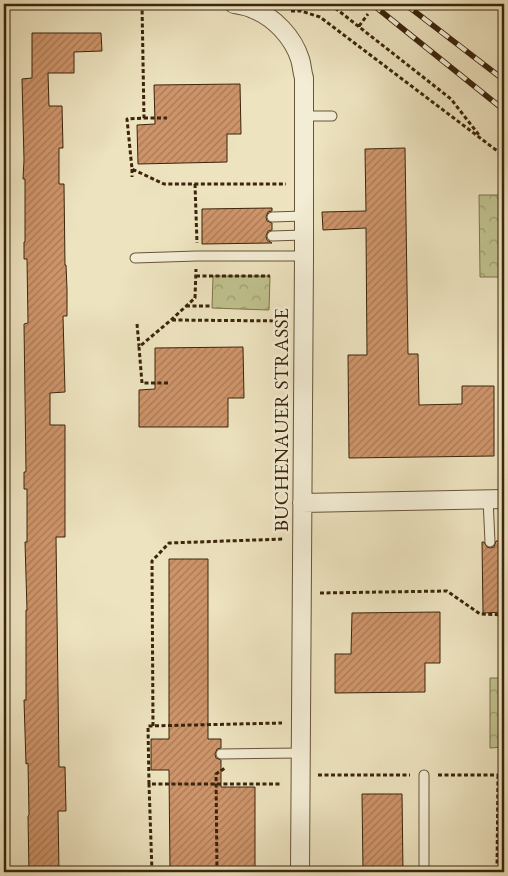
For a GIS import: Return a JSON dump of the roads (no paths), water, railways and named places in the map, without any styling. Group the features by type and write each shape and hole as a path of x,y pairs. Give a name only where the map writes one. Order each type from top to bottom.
{"street":[{"name":"BUCHENAUER STRASSE","path":"234,4 253,8 270,18 280,27 292,42 300,59 304,78 300,872"},
{"path":"302,503 496,499"}],"lane":[{"path":"304,116 332,116"},
{"path":"272,217 304,216"},
{"path":"272,236 304,235"},
{"path":"135,258 304,256"},
{"path":"490,542 496,499"},
{"path":"221,754 301,753"},
{"path":"424,775 424,872"}],"railway":[{"path":"372,4 504,110"},
{"path":"405,4 504,80"}]}
